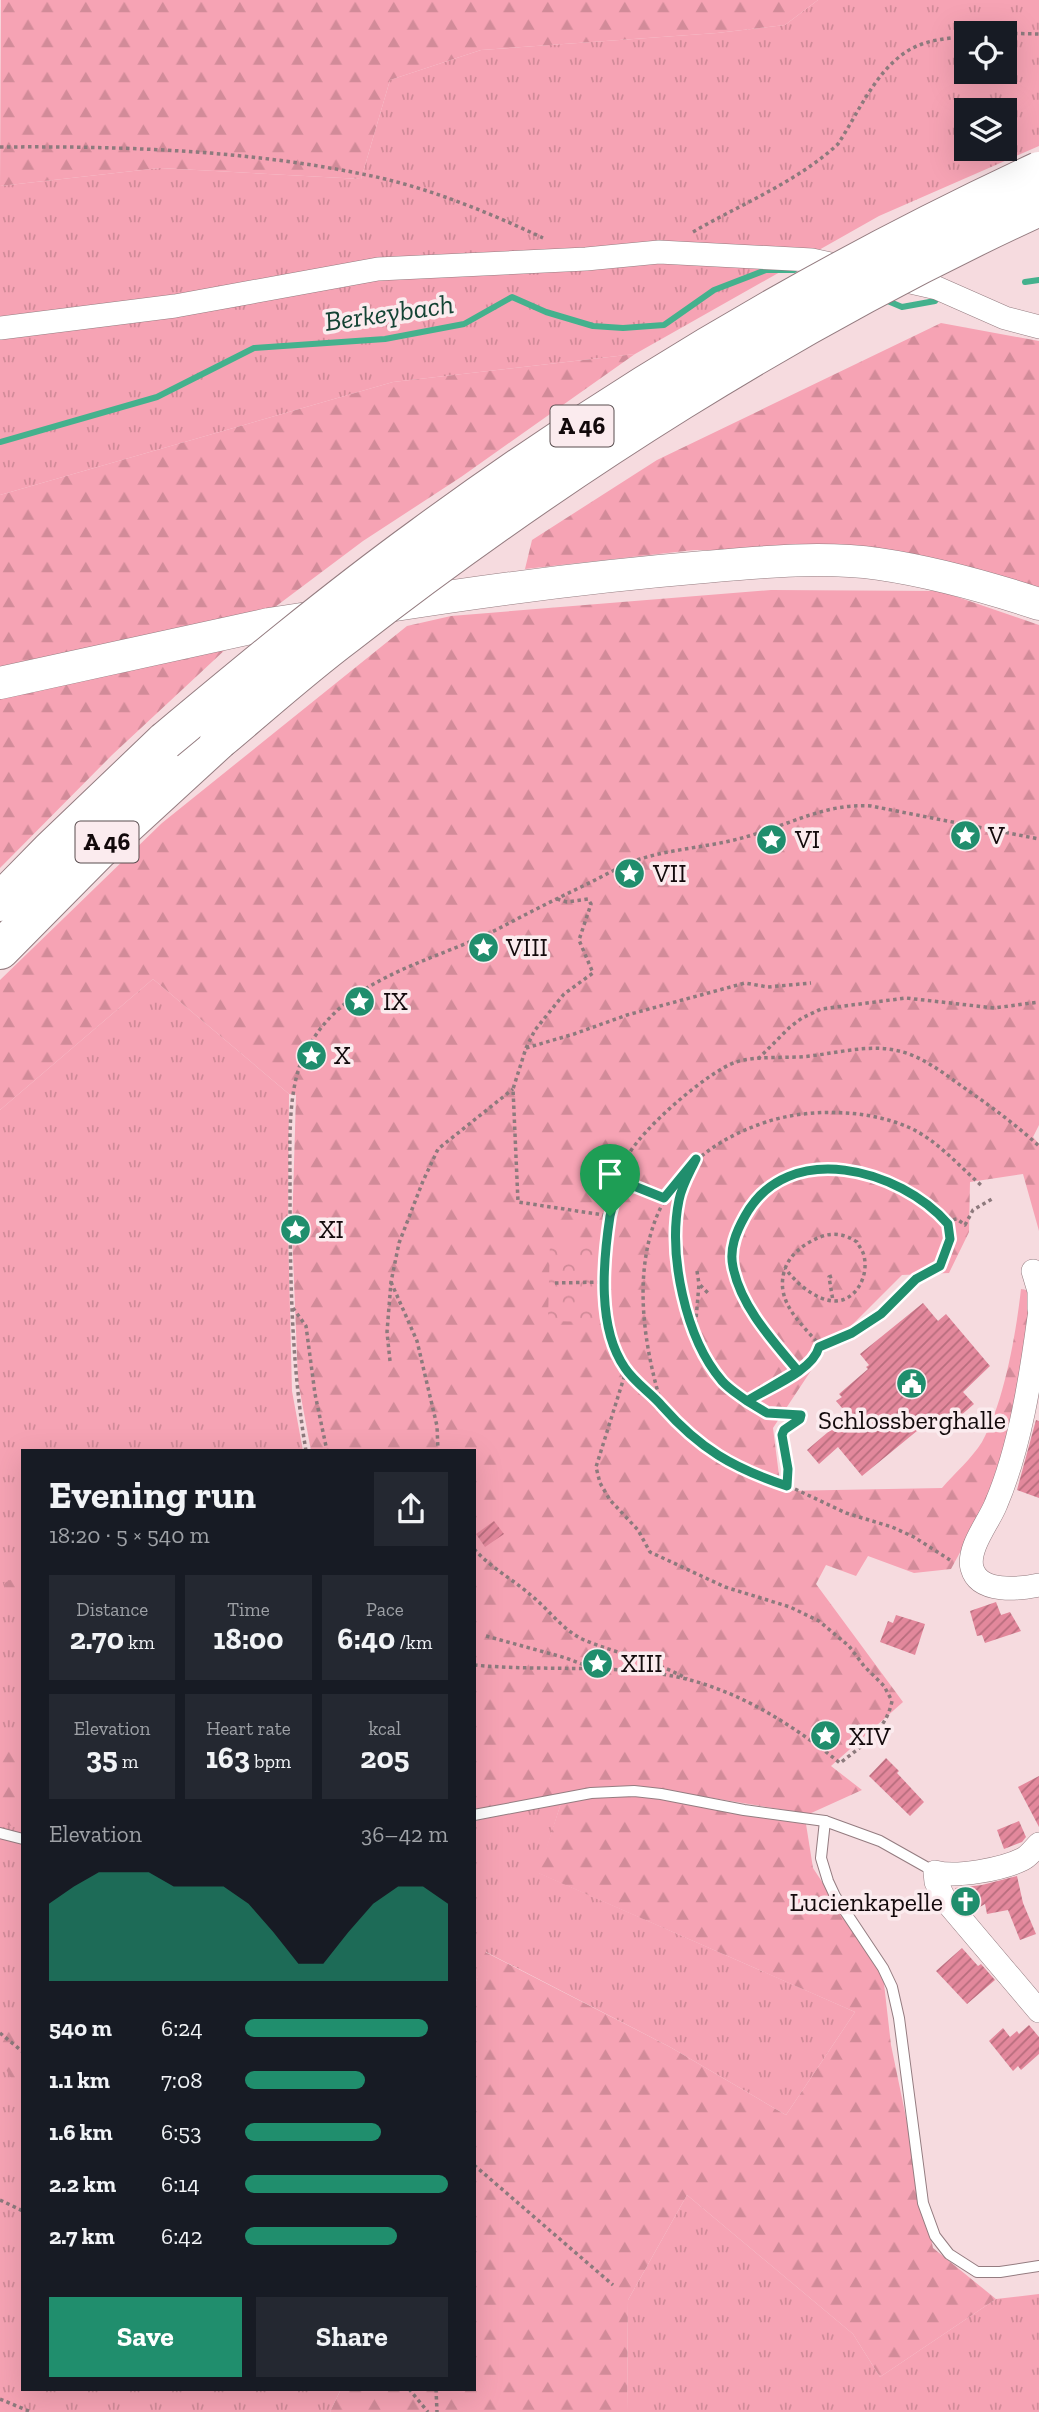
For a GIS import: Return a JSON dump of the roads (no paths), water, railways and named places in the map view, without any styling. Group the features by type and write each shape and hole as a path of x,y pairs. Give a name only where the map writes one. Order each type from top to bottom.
{"highway":[{"name":"A 46","path":"0,902 165,741 291,636 421,537 556,443 694,355 836,273 1039,171"},
{"name":"A 46","path":"0,950 99,850 219,740 344,636 475,538 609,446 748,360 854,301 1039,206"}],"street":[{"path":"0,328 174,306 379,269 586,259 659,252 811,260 937,288 1005,318 1039,327"},
{"path":"0,683 269,624 459,595 652,571 744,564 822,561 877,564 962,581 1039,604"},
{"path":"1033,1271 1039,1291 1039,1309"},
{"path":"1039,1317 1011,1464 974,1550 972,1568 977,1576 989,1585 1022,1588 1039,1586"},
{"path":"1034,1855 966,1874 935,1872 936,1882 945,1900 1039,2011"}],"lane":[{"path":"476,1815 572,1796 634,1791 825,1821 880,1841 935,1872"},
{"path":"825,1821 821,1858 828,1881 883,1968 892,1987 899,2018 923,2203 935,2236 949,2254 977,2272 1000,2272 1039,2266"},
{"path":"0,1833 21,1838"}],"waterway":[{"name":"Berkeybach","path":"0,442 157,397 254,348 385,339 464,324 512,297 546,312 593,326 623,328 664,325 714,290 766,270 794,270"},
{"name":"Berkeybach","path":"1025,282 1039,280"},
{"name":"Berkeybach","path":"883,299 902,307 935,301"}],"place":[{"name":"V","path":"965,835"},
{"name":"VI","path":"772,839"},
{"name":"VII","path":"630,873"},
{"name":"VIII","path":"483,947"},
{"name":"IX","path":"360,1001"},
{"name":"X","path":"311,1055"},
{"name":"XI","path":"296,1229"},
{"name":"Schlossberghalle","path":"912,1384"},
{"name":"XIII","path":"598,1663"},
{"name":"XIV","path":"826,1736"},
{"name":"Lucienkapelle","path":"966,1902"}]}
